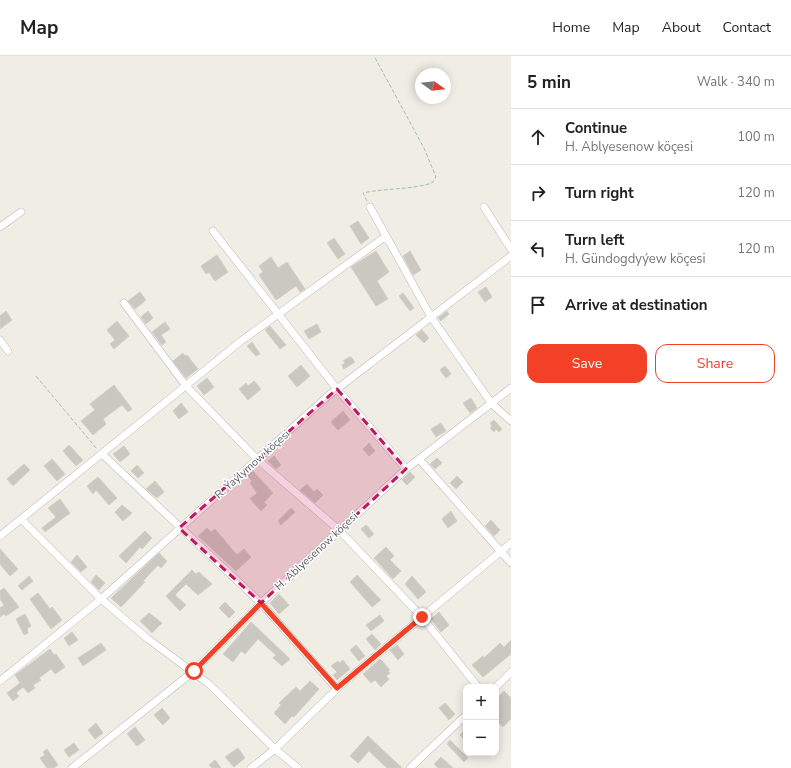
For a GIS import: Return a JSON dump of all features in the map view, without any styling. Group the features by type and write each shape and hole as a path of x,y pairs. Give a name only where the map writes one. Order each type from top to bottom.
{"street":[{"path":"370,207 431,317 492,404 511,421"},
{"path":"484,207 511,249"},
{"path":"0,227 21,212"},
{"path":"213,231 337,389 406,469"},
{"path":"0,536 278,314 386,236"},
{"name":"R. Ýaýlymow köçesi","path":"0,681 101,599 337,389 511,256"},
{"path":"124,303 186,386 257,459 339,530 422,617 476,684"},
{"path":"0,340 8,350"},
{"name":"H. Ablyesenow köçesi","path":"72,768 194,671 261,603 406,469 511,388"},
{"path":"102,454 179,528 261,603 337,688"},
{"path":"420,459 511,563"},
{"path":"21,519 101,599 148,639 194,671 275,749 298,768"},
{"path":"251,768 275,749 337,688 511,543"},
{"path":"499,684 511,672"},
{"path":"410,768 463,718"}],"path":[{"path":"370,207 363,192 379,189 423,186 432,183 436,177 424,148 374,56"},
{"path":"36,376 102,454"}],"highlighted area":[{"path":"337,389 406,469 261,603 179,528"}],"building":[{"path":"358,221 369,238 361,244 350,226"},
{"path":"334,238 345,254 338,259 327,243"},
{"path":"376,251 389,272 377,281 388,299 376,306 351,267"},
{"path":"410,251 421,270 413,275 403,256"},
{"path":"217,255 228,272 215,281 209,272 206,274 201,266"},
{"path":"271,257 278,268 287,262 305,289 300,292 296,286 276,300 259,275 263,272 259,266"},
{"path":"486,287 492,297 485,302 478,292"},
{"path":"140,292 146,300 135,309 128,301"},
{"path":"403,293 414,308 410,311 399,296"},
{"path":"6,311 12,320 0,329 0,316"},
{"path":"148,311 153,318 146,324 141,317"},
{"path":"447,311 449,314 441,321 438,318"},
{"path":"117,321 129,336 114,349 110,344 115,340 107,330"},
{"path":"165,322 170,329 161,335 166,342 162,345 152,332"},
{"path":"317,324 321,332 309,339 304,331"},
{"path":"270,326 286,345 280,349 265,330"},
{"path":"422,330 429,338 424,343 416,335"},
{"path":"252,342 260,354 256,356 247,346"},
{"path":"183,353 185,356 187,355 198,369 186,378 173,361"},
{"path":"351,357 355,362 344,369 342,365 345,363 343,361"},
{"path":"301,365 310,376 297,387 288,376"},
{"path":"445,366 451,374 446,378 440,370"},
{"path":"207,378 214,387 204,395 197,386"},
{"path":"254,381 261,389 248,400 239,389 246,383 248,386"},
{"path":"114,385 132,409 128,412 122,405 103,419 106,424 93,435 81,421 95,410 90,404"},
{"path":"471,398 477,408 470,413 463,403"},
{"path":"181,403 188,412 179,419 173,411"},
{"path":"343,411 350,420 338,430 331,422"},
{"path":"494,420 502,429 499,432 496,429 494,432 490,428 492,426 490,423"},
{"path":"441,423 446,431 436,437 431,429"},
{"path":"369,443 375,451 369,456 363,449"},
{"path":"69,445 83,460 76,466 63,451"},
{"path":"124,446 130,454 120,462 113,454"},
{"path":"274,456 281,465 276,469 268,461"},
{"path":"437,458 442,463 435,469 430,464"},
{"path":"52,459 65,474 57,481 44,466"},
{"path":"24,464 30,470 13,486 7,479"},
{"path":"137,465 144,473 138,478 131,471"},
{"path":"252,470 273,493 264,502 267,505 261,511 250,499 257,493 250,483 252,481 247,475"},
{"path":"410,472 415,477 407,485 402,480"},
{"path":"457,476 463,482 456,489 450,483"},
{"path":"98,477 117,498 109,505 96,490 93,494 87,486"},
{"path":"155,481 164,492 157,498 146,489"},
{"path":"307,484 314,492 317,489 323,495 315,503 300,490"},
{"path":"60,499 70,513 45,532 42,528 56,517 48,508"},
{"path":"122,505 132,513 123,521 115,512"},
{"path":"291,508 295,512 281,525 278,521"},
{"path":"451,511 457,521 448,528 442,519"},
{"path":"491,520 500,530 494,536 485,526"},
{"path":"366,525 374,534 369,538 361,529"},
{"path":"207,528 211,532 215,529 237,555 244,549 251,557 236,571 198,536"},
{"path":"145,531 152,538 142,549 140,547 126,563 119,556"},
{"path":"386,547 394,556 390,560 401,571 393,579 374,558"},
{"path":"0,549 18,569 10,576 0,564"},
{"path":"159,553 167,561 161,568 158,565 143,581 145,582 121,607 111,598"},
{"path":"77,555 87,567 81,572 71,562"},
{"path":"192,570 196,574 199,572 212,584 198,595 186,584 175,595 186,605 180,611 166,596"},
{"path":"96,575 105,583 99,590 91,582"},
{"path":"357,575 381,600 372,607 350,582"},
{"path":"29,576 33,581 22,590 18,586"},
{"path":"412,576 426,592 418,599 405,584"},
{"path":"4,588 19,607 6,616 4,614 0,617 0,608 4,605 0,599 0,591"},
{"path":"38,593 50,609 52,607 62,620 51,629 30,599"},
{"path":"279,594 289,605 279,614 270,603"},
{"path":"225,602 235,612 229,618 219,608"},
{"path":"439,612 449,625 441,632 431,619"},
{"path":"149,613 162,623 152,633 140,621"},
{"path":"25,614 31,626 27,629 28,633 24,635 16,619"},
{"path":"380,615 384,621 371,631 366,625"},
{"path":"251,622 290,659 282,666 273,658 276,655 258,639 245,654 241,651 233,662 223,654"},
{"path":"72,632 78,640 69,646 64,638"},
{"path":"372,634 381,644 375,650 366,639"},
{"path":"511,640 511,654 483,677 472,665 483,656 484,658 500,643 504,647"},
{"path":"101,643 106,650 83,666 78,658"},
{"path":"356,645 365,656 359,661 350,650"},
{"path":"397,645 404,654 398,660 390,650"},
{"path":"50,649 54,655 56,654 65,667 55,674 51,669 39,678 41,680 33,685 35,688 28,693 23,687 16,693 19,696 13,701 7,693 20,683 15,675"},
{"path":"380,659 390,670 388,671 390,673 386,676 389,679 381,687 375,680 371,683 363,674"},
{"path":"343,660 350,669 337,680 333,675 337,672 331,666 338,661 339,663"},
{"path":"310,681 319,689 294,717 292,716 285,724 274,713 281,705 279,703 296,687 300,691"},
{"path":"504,691 511,698 511,719 503,727 499,723 499,696"},
{"path":"445,703 455,714 449,720 439,708"},
{"path":"162,708 170,718 163,725 154,715"},
{"path":"96,723 103,733 95,739 88,730"},
{"path":"135,727 145,740 137,746 127,734"},
{"path":"368,736 402,768 387,768 369,751 358,763 350,756"},
{"path":"450,740 463,753 463,756 468,758 464,762 447,744"},
{"path":"74,743 79,750 69,757 64,750"},
{"path":"238,748 245,758 234,767 225,757"},
{"path":"47,749 58,765 54,768 47,768 40,758 45,755 43,752"},
{"path":"441,757 453,768 438,768 434,764"},
{"path":"215,760 221,768 212,768 209,765"}],"route":[{"path":"194,671 261,603 337,688 422,617"}]}
